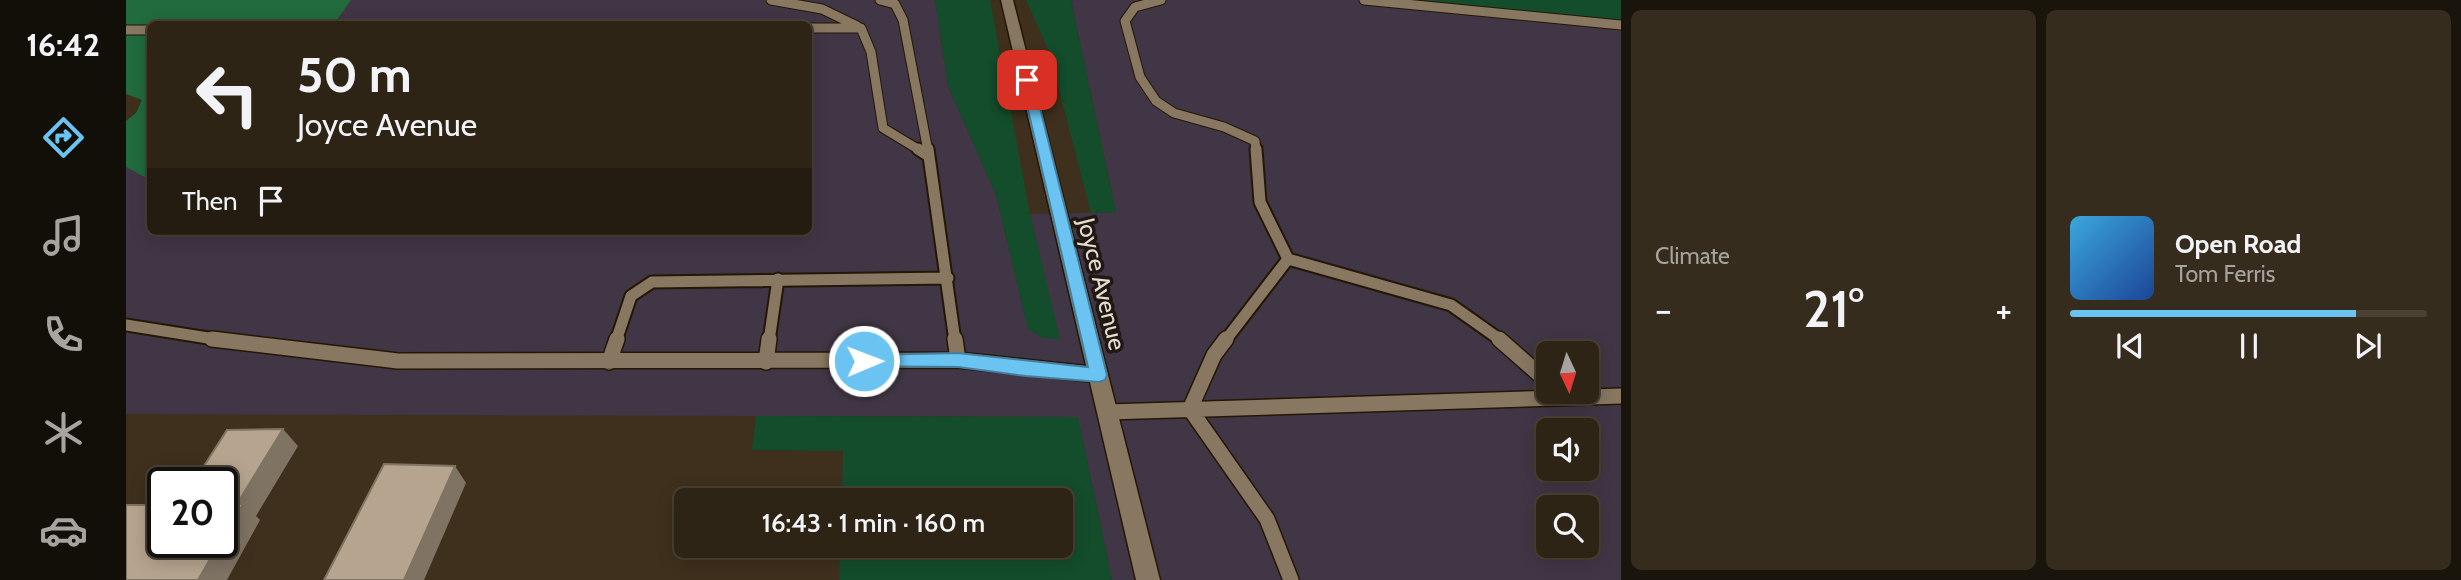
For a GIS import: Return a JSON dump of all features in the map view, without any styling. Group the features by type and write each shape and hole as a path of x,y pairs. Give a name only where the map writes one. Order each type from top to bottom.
{"street":[{"name":"Joyce Avenue","path":"1007,0 1148,580"}],"lane":[{"path":"771,0 822,9 861,28 871,52 883,128 929,156"},
{"path":"880,0 895,4 903,20 929,156 958,360"},
{"path":"1161,0 1135,7 1125,21 1140,77 1156,101 1174,113 1224,127 1255,141 1260,202 1288,258 1451,305 1512,348 1536,371"},
{"path":"1364,0 1621,25"},
{"path":"812,28 861,28"},
{"path":"126,30 147,30"},
{"path":"1190,410 1214,355 1288,258"},
{"path":"610,362 631,296 652,282 948,278"},
{"path":"766,362 778,279"},
{"path":"126,325 213,339 398,361 958,360 1099,375"},
{"path":"1108,412 1536,396"},
{"path":"1600,396 1621,396"},
{"path":"1190,410 1267,519 1291,580"}],"shaded area":[{"path":"351,0 935,0 948,86 996,195 1028,329 1059,338 1030,214 1116,212 1071,0 1404,0 1621,20 1621,580 1112,580 1078,417 126,414 126,167 147,178 147,235 812,235 812,21 336,21"}],"green space":[{"path":"126,0 351,0 336,21 147,21 147,178 126,167 126,121 136,113 142,100 126,94"},
{"path":"935,0 990,0 1030,214 1060,339 1043,338 1028,329 996,195 948,86"},
{"path":"1026,0 1075,0 1071,1 1116,212 1091,213 1049,51"},
{"path":"1404,0 1621,0 1621,20"},
{"path":"756,416 1078,417 1112,580 839,580 840,558 1073,558 1073,488 842,488 843,451 752,450"}],"building":[{"path":"283,429 238,502 238,467 203,467 227,430"},
{"path":"384,464 455,466 404,580 324,580"},
{"path":"126,505 147,505 147,558 211,558 198,580 126,580"}],"route":[{"path":"864,361 958,360 1099,375 1027,80"}]}
